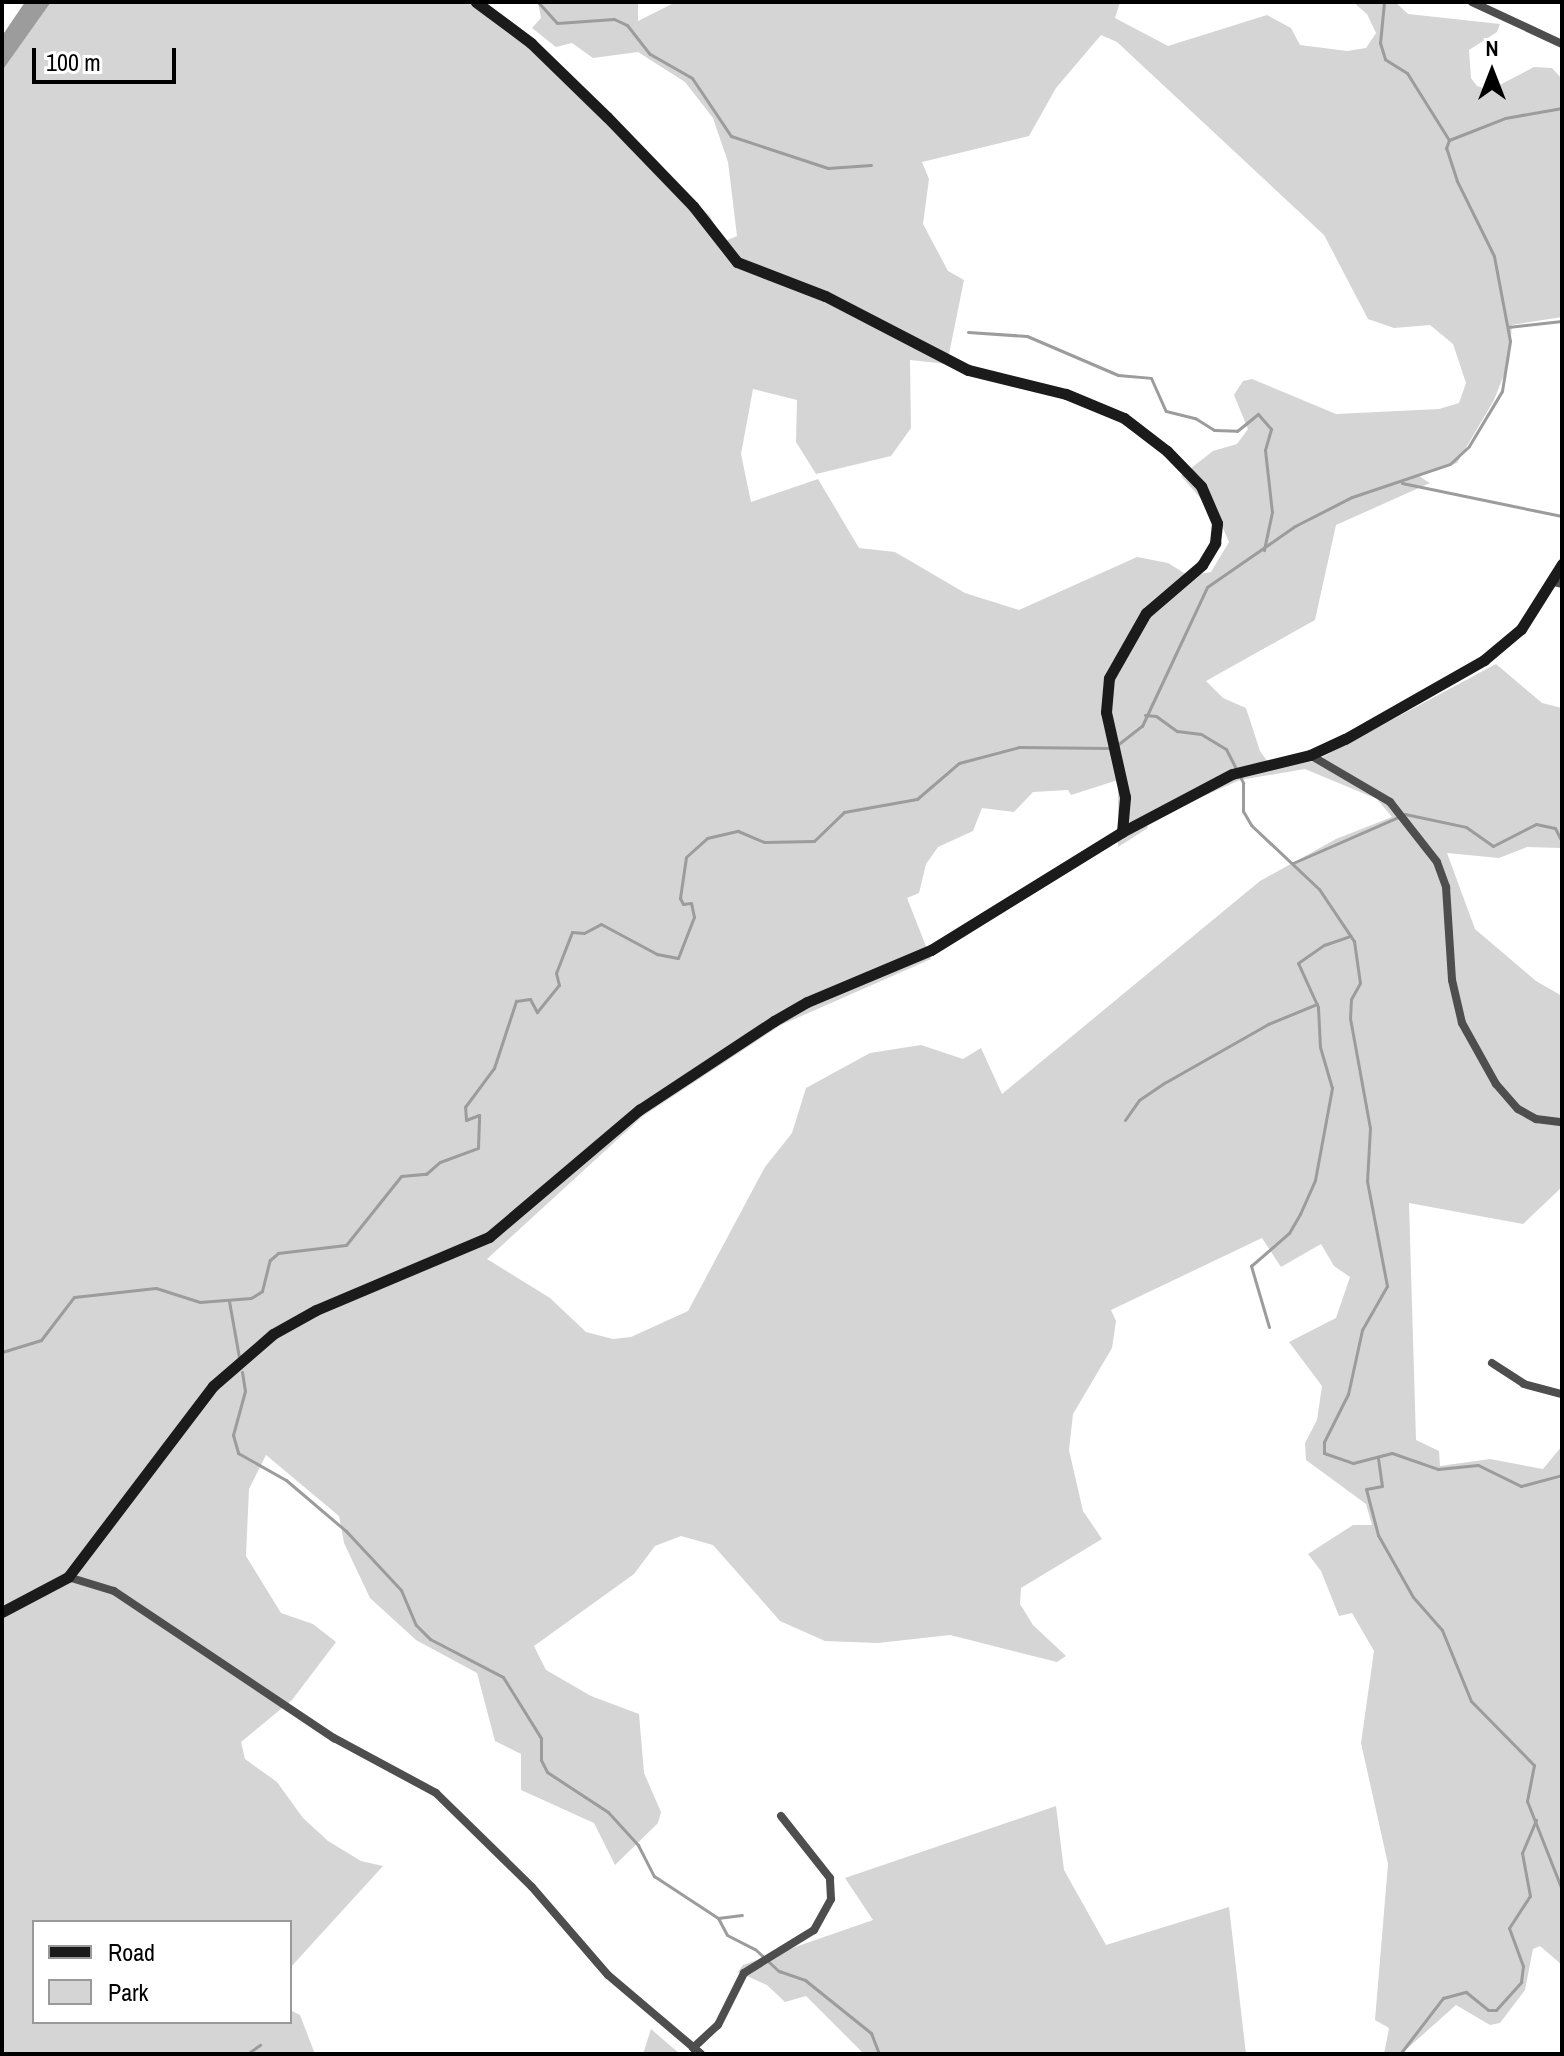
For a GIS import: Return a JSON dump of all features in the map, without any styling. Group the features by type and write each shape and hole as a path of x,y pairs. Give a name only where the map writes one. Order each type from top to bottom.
{"street":[{"path":"476,2 531,43 607,117 693,206 737,262 825,296 981,375 1098,405 1144,432 1192,474 1214,511 1217,530 1212,549 1202,565 1146,613 1106,688 1106,712 1124,784 1122,832"},
{"path":"1472,2 1562,44"},
{"path":"2,1612 68,1577 213,1386 273,1334 316,1310 489,1237 639,1110 774,1021 931,950 1078,864 1122,832 1232,774 1310,755 1500,649 1558,583 1562,564"},
{"path":"1310,755 1390,802 1437,862 1448,897 1452,980 1462,1023 1496,1084 1518,1109 1536,1119 1562,1122"},
{"path":"1492,1363 1524,1384 1562,1394"},
{"path":"68,1577 114,1591 334,1738 436,1793 532,1887 608,1975 697,2051 724,2016 744,1973 814,1930 831,1899 830,1878 781,1816"}],"green space":[{"path":"51,2 469,2 534,49 710,216 723,242 737,236 728,162 713,118 685,82 638,52 593,58 572,43 556,47 532,28 541,18 538,2 638,2 638,21 676,2 1120,2 1115,18 1168,46 1267,15 1291,28 1300,45 1347,51 1366,48 1376,33 1367,14 1353,2 1395,2 1408,14 1500,24 1497,32 1469,50 1471,78 1477,86 1490,90 1534,67 1552,68 1562,79 1562,317 1512,325 1509,362 1494,400 1457,463 1419,476 1430,483 1336,525 1315,620 1206,681 1223,698 1246,708 1260,751 1272,768 1315,761 1496,664 1542,703 1562,708 1562,848 1527,847 1499,858 1447,853 1475,929 1536,981 1562,996 1562,1187 1523,1224 1409,1203 1416,1440 1439,1451 1440,1466 1490,1459 1543,1469 1562,1446 1562,1965 1540,1946 1533,1949 1525,1990 1500,2023 1490,2025 1456,2005 1401,2054 1384,2054 1389,2028 1375,2020 1388,1864 1361,1743 1374,1651 1352,1613 1339,1616 1321,1571 1308,1554 1353,1525 1372,1525 1366,1504 1306,1460 1305,1443 1317,1420 1322,1386 1289,1342 1336,1318 1350,1277 1334,1266 1321,1244 1281,1267 1262,1238 1111,1310 1116,1321 1112,1348 1073,1414 1069,1450 1083,1511 1102,1539 1021,1588 1020,1604 1033,1625 1066,1656 1057,1662 950,1635 878,1643 825,1641 780,1621 713,1545 681,1536 655,1546 634,1574 534,1646 546,1670 591,1696 639,1714 644,1773 661,1812 658,1823 615,1865 594,1823 521,1790 521,1754 495,1741 477,1673 416,1640 370,1598 344,1543 339,1516 266,1455 249,1489 246,1556 281,1613 313,1624 336,1642 292,1700 241,1742 245,1759 277,1782 303,1818 328,1841 361,1861 383,1866 292,1966 292,1920 32,1920 32,2024 292,2024 292,2011 300,2015 315,2054 2,2054 2,71","holes":["1101,35 1117,42 1324,235 1368,319 1394,328 1430,325 1453,344 1466,383 1459,403 1439,409 1336,414 1252,379 1243,381 1234,395 1248,429 1237,444 1213,451 1181,476 1219,519 1229,542 1211,572 1189,576 1168,563 1137,557 1019,610 965,593 895,552 859,548 818,479 751,502 741,454 753,389 797,400 796,442 816,474 891,456 911,428 910,360 947,364 964,280 948,271 923,224 929,179 922,162 1029,136 1056,88","1305,769 1377,799 1392,817 1336,839 1260,881 1002,1094 981,1048 963,1059 921,1045 870,1053 806,1088 792,1133 765,1167 688,1311 631,1337 613,1339 586,1332 550,1298 487,1259 643,1116 781,1025 931,959 907,898 919,893 926,864 938,847 973,831 982,808 1014,812 1033,792 1068,790 1071,795 1118,780 1118,847 1148,828 1145,822 1240,780"]},
{"path":"1056,1806 1064,1870 1106,1945 1229,1907 1246,2054 864,2054 806,1996 785,2002 767,1985 738,1972 743,1965 873,1920 845,1878"},
{"path":"651,2029 680,2054 643,2054"}],"shaded area":[{"path":"25,2 51,2 2,71 2,36"}],"waterway":[{"path":"538,2 557,23 614,19 627,25 650,54 692,78 731,136 828,168 871,165"},
{"path":"1116,746 1142,726 1207,587 1295,526 1352,497 1450,464 1469,446 1502,391 1510,341 1494,256 1457,181 1446,148 1449,140 1407,73 1385,59 1380,43 1384,2"},
{"path":"1449,140 1505,118 1562,108"},
{"path":"1508,327 1562,321"},
{"path":"968,332 1027,336 1118,375 1151,378 1166,411 1195,418 1214,430 1237,431 1258,414 1271,429 1265,450 1272,512 1264,550"},
{"path":"1402,483 1562,516"},
{"path":"1145,715 1156,716 1177,731 1201,734 1226,749 1243,783 1243,811 1251,825 1319,889 1354,941 1360,983 1351,999 1350,1018 1370,1128 1367,1181 1387,1286 1362,1330 1348,1394 1324,1442 1324,1453 1353,1463 1392,1453 1438,1469 1478,1465 1521,1486 1562,1475"},
{"path":"2,1352 41,1340 74,1297 156,1288 200,1302 251,1298 262,1291 270,1260 278,1253 346,1245 401,1176 426,1174 440,1162 478,1148 479,1115 466,1120 465,1107 494,1068 516,1001 530,999 537,1012 559,985 556,973 572,932 584,933 601,924 657,954 678,958 694,917 691,903 683,904 680,898 686,857 707,838 738,831 764,842 814,841 844,812 917,799 959,763 1019,747 1109,748"},
{"path":"1293,863 1405,814 1466,827 1493,846 1536,824 1555,828 1562,842"},
{"path":"1269,1327 1251,1266 1289,1233 1300,1214 1315,1180 1332,1088 1320,1047 1318,1007 1298,963 1324,945 1350,936"},
{"path":"1125,1120 1139,1100 1166,1082 1268,1024 1317,1004"},
{"path":"229,1301 239,1357"},
{"path":"242,1372 245,1391 233,1435 238,1453 286,1480 346,1531 401,1590 416,1625 430,1639 503,1677 541,1738 541,1760 547,1772 608,1812 638,1845 654,1876 718,1918 742,1915"},
{"path":"1378,1458 1382,1486 1366,1489 1378,1535 1413,1597 1442,1630 1471,1701 1534,1765 1527,1801 1562,1890"},
{"path":"1400,2054 1443,1998 1466,1992 1488,2010 1496,2010 1521,1982 1523,1966 1509,1928 1530,1896 1522,1853 1536,1820"},
{"path":"718,1918 727,1935 755,1949 779,1971 805,1980 871,2033 879,2054"},
{"path":"247,2054 260,2045"}]}
